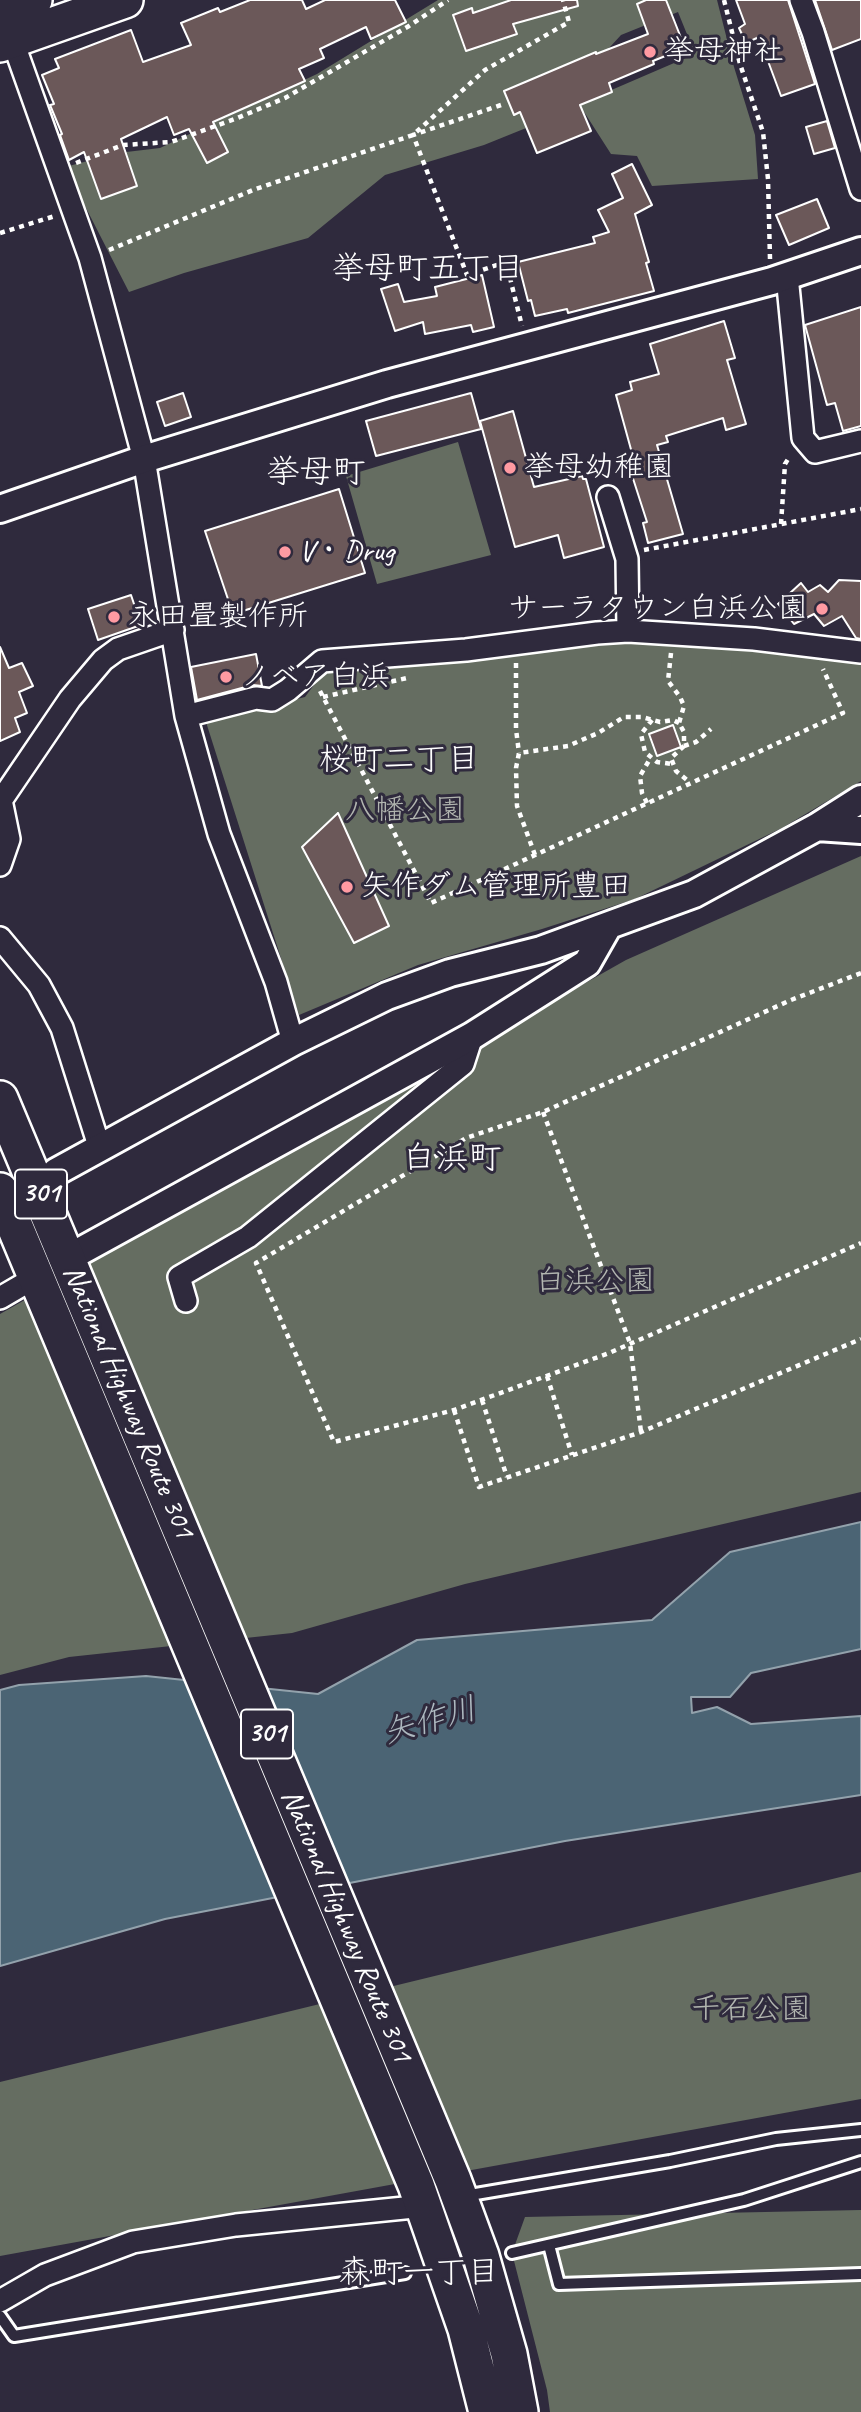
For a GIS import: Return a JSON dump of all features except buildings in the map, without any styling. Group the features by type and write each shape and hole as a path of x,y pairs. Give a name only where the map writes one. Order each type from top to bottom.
{"highway":[{"path":"8,18 125,0"},
{"name":"National Highway Route 301","path":"0,1099 456,2188 481,2256 509,2354 520,2412"},
{"name":"National Highway Route 301","path":"0,1191 420,2196 466,2329 487,2412"}],"street":[{"path":"801,0 861,189"},
{"path":"8,18 90,258 144,459 187,716 219,834 276,982 293,1042"},
{"path":"0,509 144,459 387,384 778,269 861,251"},
{"path":"778,269 803,438 815,452 861,441"},
{"path":"608,497 631,555 627,583 628,631"},
{"path":"187,716 256,698 272,700 322,661 628,631 754,639 861,652"},
{"path":"0,865 9,839 1,799 70,699 103,660 118,649 173,632"},
{"path":"57,1172 293,1042 387,996 450,973 541,950 694,894 817,827 861,799"},
{"path":"817,827 861,830"},
{"path":"74,1273 472,1036 587,963 607,928"},
{"path":"0,938 38,985 62,1028 100,1149"},
{"path":"186,1301 180,1277 248,1237 463,1064 472,1036"},
{"path":"0,1298 42,1293"},
{"path":"0,2301 45,2275 134,2242 420,2196"}],"lane":[{"path":"456,2188 658,2163 776,2139 861,2130"},
{"path":"512,2253 744,2200 861,2162"},
{"path":"549,2245 559,2284 861,2274"},
{"path":"0,2316 14,2336 405,2273"}],"path":[{"path":"58,170 123,145 171,142 285,98 409,26 448,0"},
{"path":"413,135 485,70 569,22 563,0"},
{"path":"724,0 740,64 764,132 778,269"},
{"path":"90,258 253,190 500,105"},
{"path":"413,135 467,275 506,262 524,334"},
{"path":"0,233 73,210"},
{"path":"781,524 785,464 803,438"},
{"path":"631,555 861,509"},
{"path":"517,643 517,806 535,855"},
{"path":"671,651 668,681 684,706 679,723"},
{"path":"310,672 430,903 843,712 821,666"},
{"path":"519,753 578,743 624,717 660,722 673,720 679,723 684,732 684,746"},
{"path":"652,720 640,734 645,752 657,762 672,764"},
{"path":"687,779 672,764 671,758 711,729"},
{"path":"647,803 639,776 651,757"},
{"path":"861,973 791,1000 543,1112 466,1138 256,1263 334,1442 454,1410 547,1376 861,1244"},
{"path":"543,1112 630,1343 640,1432"},
{"path":"454,1410 479,1487 640,1432 861,1339"},
{"path":"547,1376 572,1455"},
{"path":"482,1400 508,1477"}],"green space":[{"path":"438,0 717,0 755,135 758,179 652,186 637,156 611,154 579,104 695,54 678,12 621,35 541,122 484,145 385,175 308,238 184,273 129,292 65,167 118,153 160,148 317,74"},
{"path":"458,442 491,555 377,584 346,476"},
{"name":"八幡公園","path":"515,637 666,641 861,660 861,781 782,828 635,899 418,965 299,1015 206,722 305,697 325,670"},
{"name":"白浜公園","path":"861,856 861,1492 465,1584 292,1633 69,1657 0,1675 0,1314 626,960"},
{"name":"千石公園","path":"861,1872 861,2099 0,2256 0,2082"},
{"path":"861,2210 861,2412 550,2412 547,2390 512,2253 525,2217"}],"water":[{"name":"矢作川","path":"861,1522 861,1649 751,1673 730,1697 691,1697 692,1713 717,1707 751,1724 861,1716 861,1795 565,1841 165,1919 0,1966 0,1690 19,1685 146,1676 318,1694 417,1640 652,1620 730,1552"}],"place":[{"name":"挙母神社","path":"650,52"},
{"name":"挙母幼稚園","path":"510,468"},
{"name":"V・Drug","path":"285,552"},
{"name":"サーラタウン白浜公園","path":"822,609"},
{"name":"永田畳製作所","path":"114,617"},
{"name":"ノベア白浜","path":"226,677"},
{"name":"矢作ダム管理所豊田","path":"347,887"}],"district":[{"name":"挙母町五丁目","path":"428,270"},
{"name":"挙母町","path":"316,473"},
{"name":"桜町二丁目","path":"399,761"},
{"name":"白浜町","path":"452,1159"},
{"name":"森町一丁目","path":"419,2274"}]}
